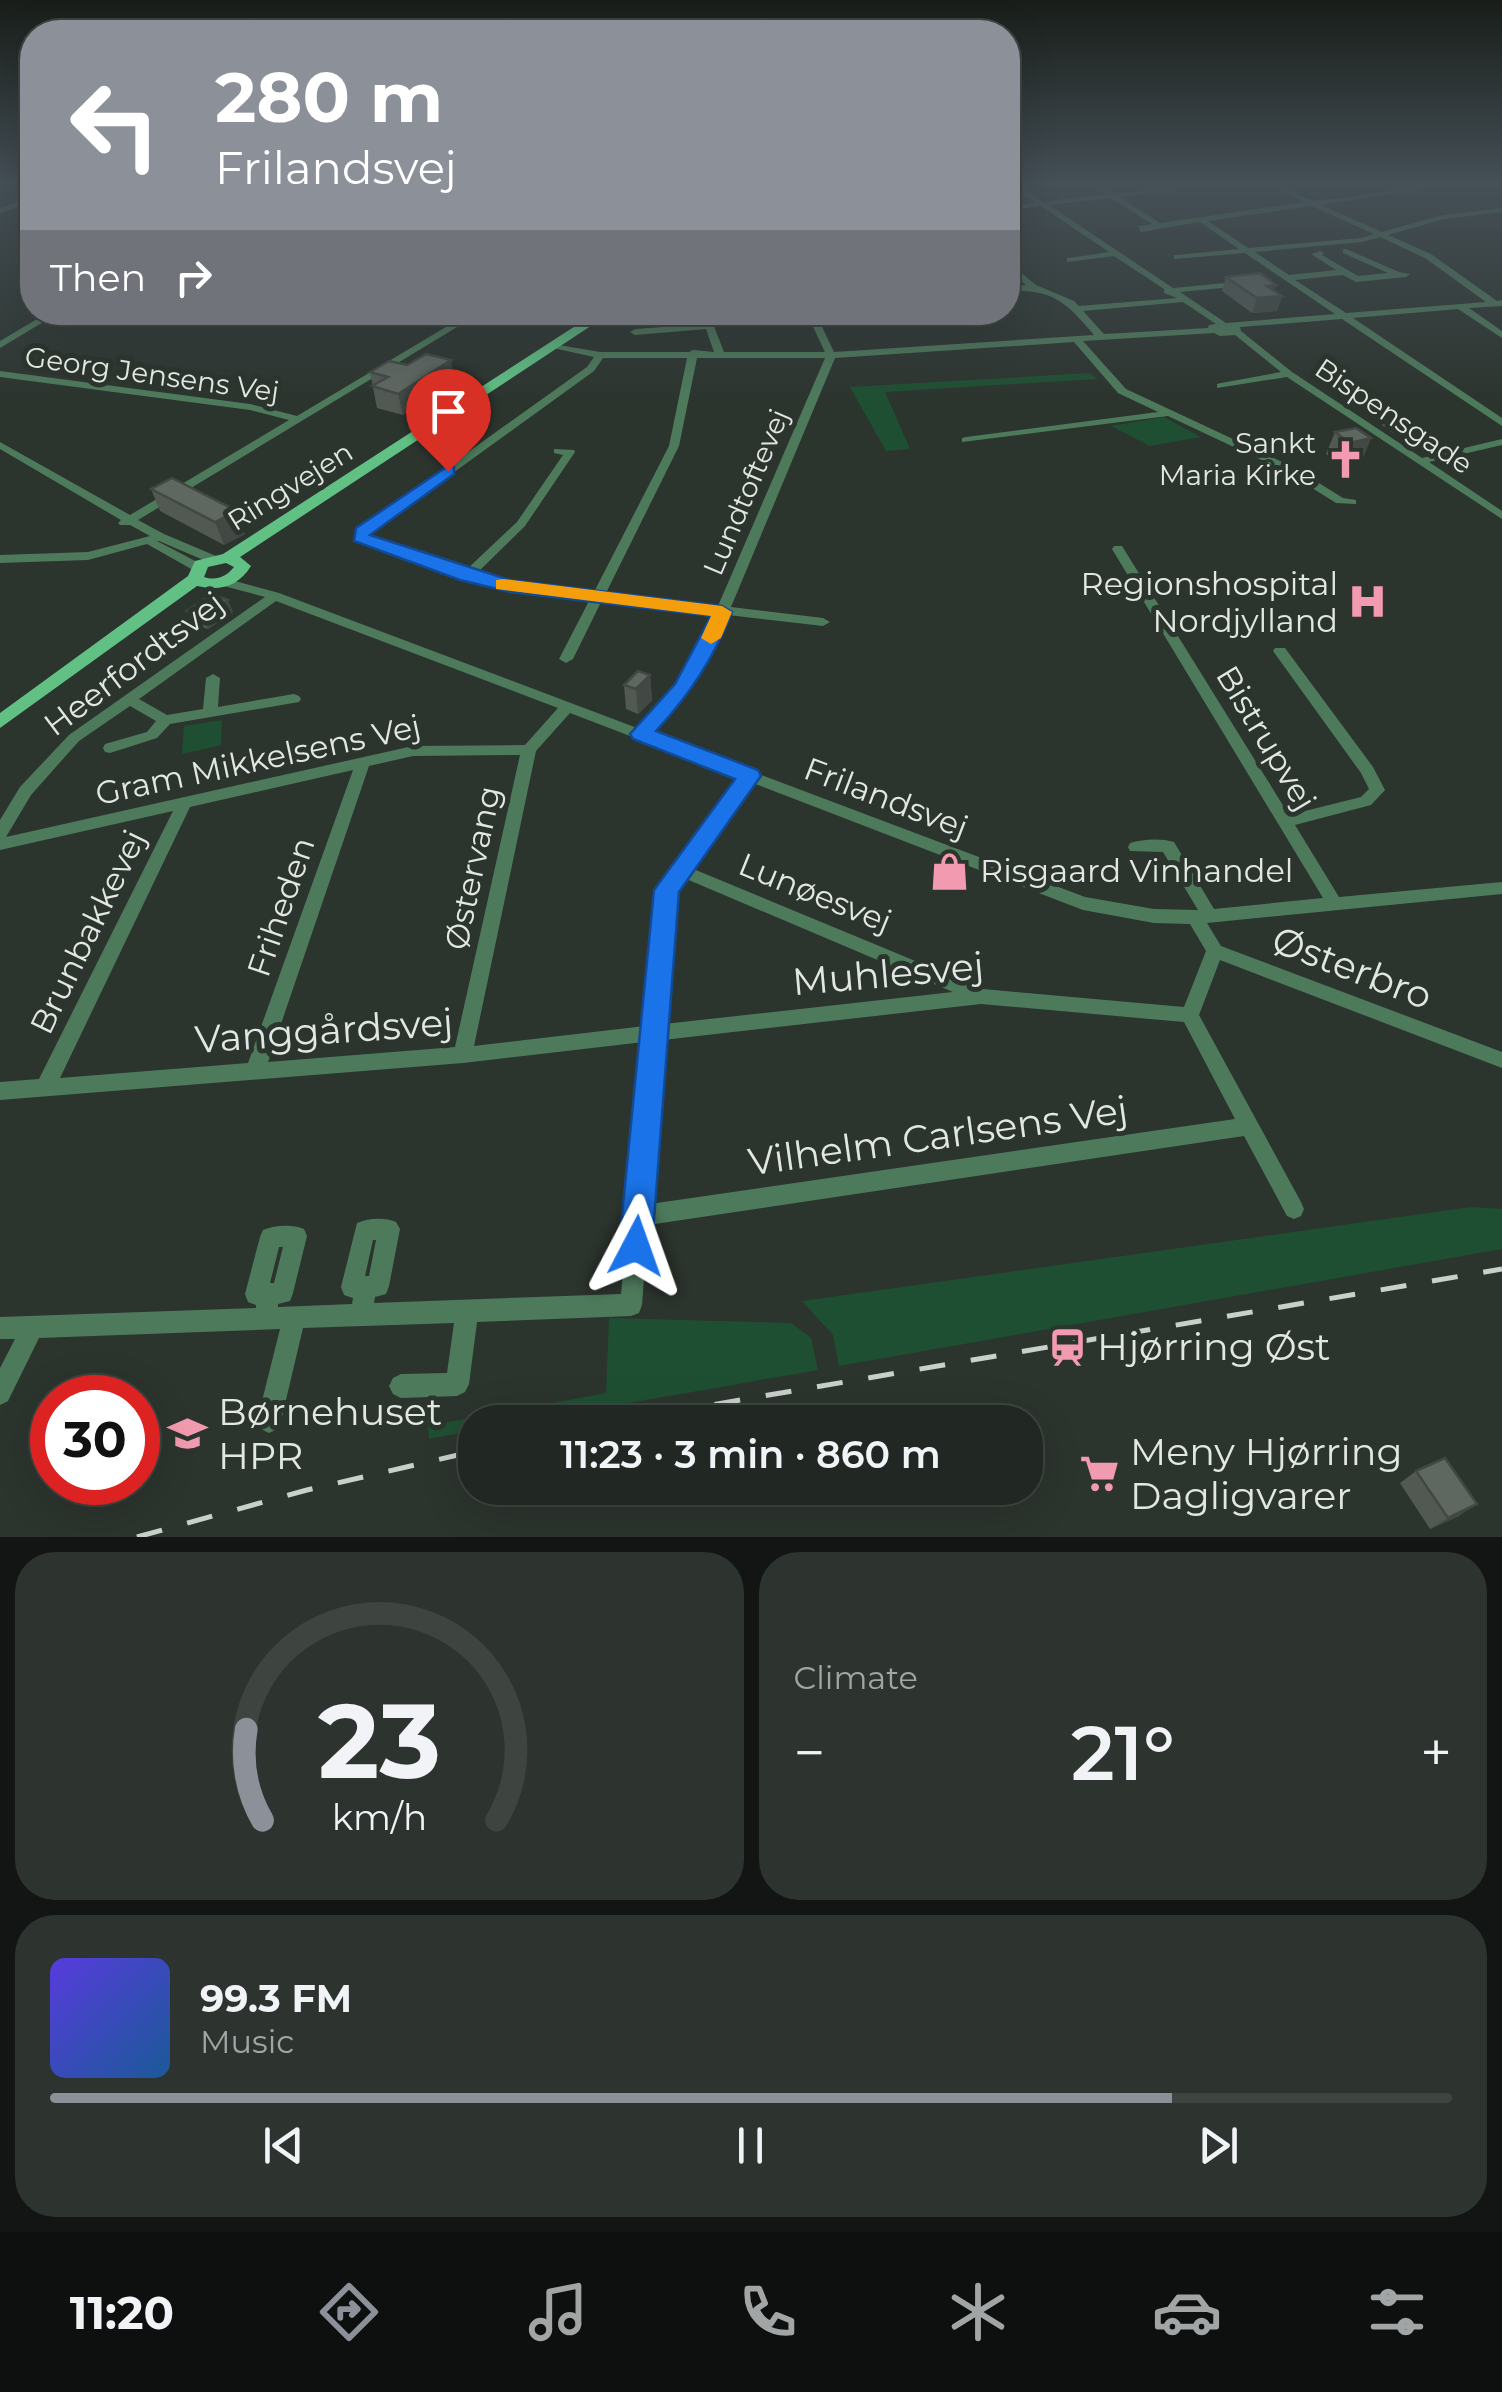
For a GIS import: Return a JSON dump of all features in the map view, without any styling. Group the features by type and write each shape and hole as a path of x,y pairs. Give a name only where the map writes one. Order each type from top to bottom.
{"main road":[{"name":"Ringvejen","path":"0,722 587,325"}],"street":[{"path":"1070,260 1100,256"},
{"name":"Bispensgade","path":"1115,256 1502,516"},
{"path":"1177,257 1192,256"},
{"path":"1254,256 1502,422"},
{"path":"1318,256 1366,286"},
{"path":"1356,279 1402,274 1358,256"},
{"path":"1424,256 1498,303"},
{"path":"1271,280 1345,272"},
{"path":"1020,274 1077,309 1102,338"},
{"path":"1167,291 1254,282"},
{"path":"1020,288 1034,286"},
{"path":"1077,309 1181,300"},
{"path":"556,346 600,355 831,354 1218,328 1236,330 1498,303"},
{"path":"1459,306 1502,336"},
{"path":"0,344 33,325"},
{"path":"129,520 456,325"},
{"path":"816,325 831,354"},
{"path":"634,332 710,326 719,352"},
{"name":"Bispensgade","path":"1236,330 1262,354"},
{"path":"1076,340 1108,380 1165,414 1289,469 1340,501 1352,502"},
{"path":"566,659 674,446 692,353"},
{"name":"Lundtoftevej","path":"641,734 683,689 702,660 831,354"},
{"path":"600,355 591,369 362,532 360,538 467,576 595,598 823,622"},
{"name":"Georg Jensens Vej","path":"0,374 250,407 297,419"},
{"path":"1221,386 1289,374"},
{"path":"966,440 1165,414"},
{"path":"1421,461 1502,442"},
{"name":"Frilandsvej","path":"0,445 154,538 275,596 1083,903 1154,916 1203,916 1502,888"},
{"path":"467,576 534,507 570,452 558,451"},
{"path":"0,559 88,556 154,538"},
{"name":"Bistrupvej","path":"1118,549 1335,904"},
{"name":"Heerfordtsvej","path":"0,834 46,765 74,738 275,596"},
{"path":"1280,651 1377,790 1366,801 1285,822"},
{"path":"210,714 213,678"},
{"path":"129,699 165,720 294,699"},
{"name":"Østervang","path":"463,1055 528,750 568,706"},
{"path":"110,748 152,735 165,720"},
{"name":"Gram Mikkelsens Vej","path":"0,844 413,751 528,750"},
{"name":"Friheden","path":"254,1071 363,762"},
{"path":"0,1328 631,1305 666,890 750,776"},
{"name":"Brunbakkevej","path":"46,1088 184,802"},
{"path":"1136,847 1168,846 1203,916 1215,951 1190,1015 1294,1209"},
{"name":"Lunøesvej","path":"678,869 981,996"},
{"name":"Østerbro","path":"1215,951 1502,1060"},
{"path":"928,1001 929,972"},
{"name":"Muhlesvej","path":"652,1034 981,996 1190,1015"},
{"name":"Vanggårdsvej","path":"0,1091 463,1055 652,1034"},
{"name":"Vilhelm Carlsens Vej","path":"638,1216 1248,1126"},
{"path":"361,1315 366,1287"},
{"path":"264,1318 270,1294"},
{"path":"401,1386 457,1384 466,1311"},
{"path":"269,1422 294,1317"},
{"path":"0,1393 33,1326"}],"green space":[{"path":"1090,373 1097,379 885,392 910,449 886,451 850,387"},
{"path":"1164,417 1201,437 1150,446 1111,426"},
{"path":"222,720 221,745 182,754 184,726"},
{"path":"1471,1207 1502,1209 1502,1249 839,1366 833,1335 802,1301"},
{"path":"609,1318 791,1323 811,1338 818,1370 617,1405 541,1405 606,1393"},
{"path":"458,1420 458,1433 429,1439 428,1426"}],"building":[{"path":"1260,273 1276,285 1267,286 1282,296 1257,298 1226,277"},
{"path":"426,354 451,360 398,394 372,386 388,377 370,372 389,361 407,365"},
{"path":"1397,414 1414,424 1396,427 1381,417"},
{"path":"1356,428 1371,438 1350,443 1335,432"},
{"path":"172,478 237,511 215,522 151,489"},
{"path":"212,594 228,600 203,617 187,611"},
{"path":"638,671 650,675 636,689 624,685"},
{"path":"1445,1458 1477,1504 1448,1518 1416,1471"}],"railway":[{"path":"711,1405 1502,1269"},
{"path":"137,1537 307,1490 458,1455"}],"slow traffic":[{"path":"503,585 722,612 711,638"}],"place":[{"name":"Sankt Maria Kirke","path":"1346,459"},
{"name":"Regionshospital Nordjylland","path":"1368,602"},
{"name":"Risgaard Vinhandel","path":"950,871"},
{"name":"Hjørring Øst","path":"1067,1347"},
{"name":"Børnehuset HPR","path":"188,1434"},
{"name":"Meny Hjørring Dagligvarer","path":"1100,1474"}],"route":[{"path":"448,471 362,532 360,538 467,576 510,586 722,612 702,660 683,689 641,734 750,776 666,890 636,1246"}]}
